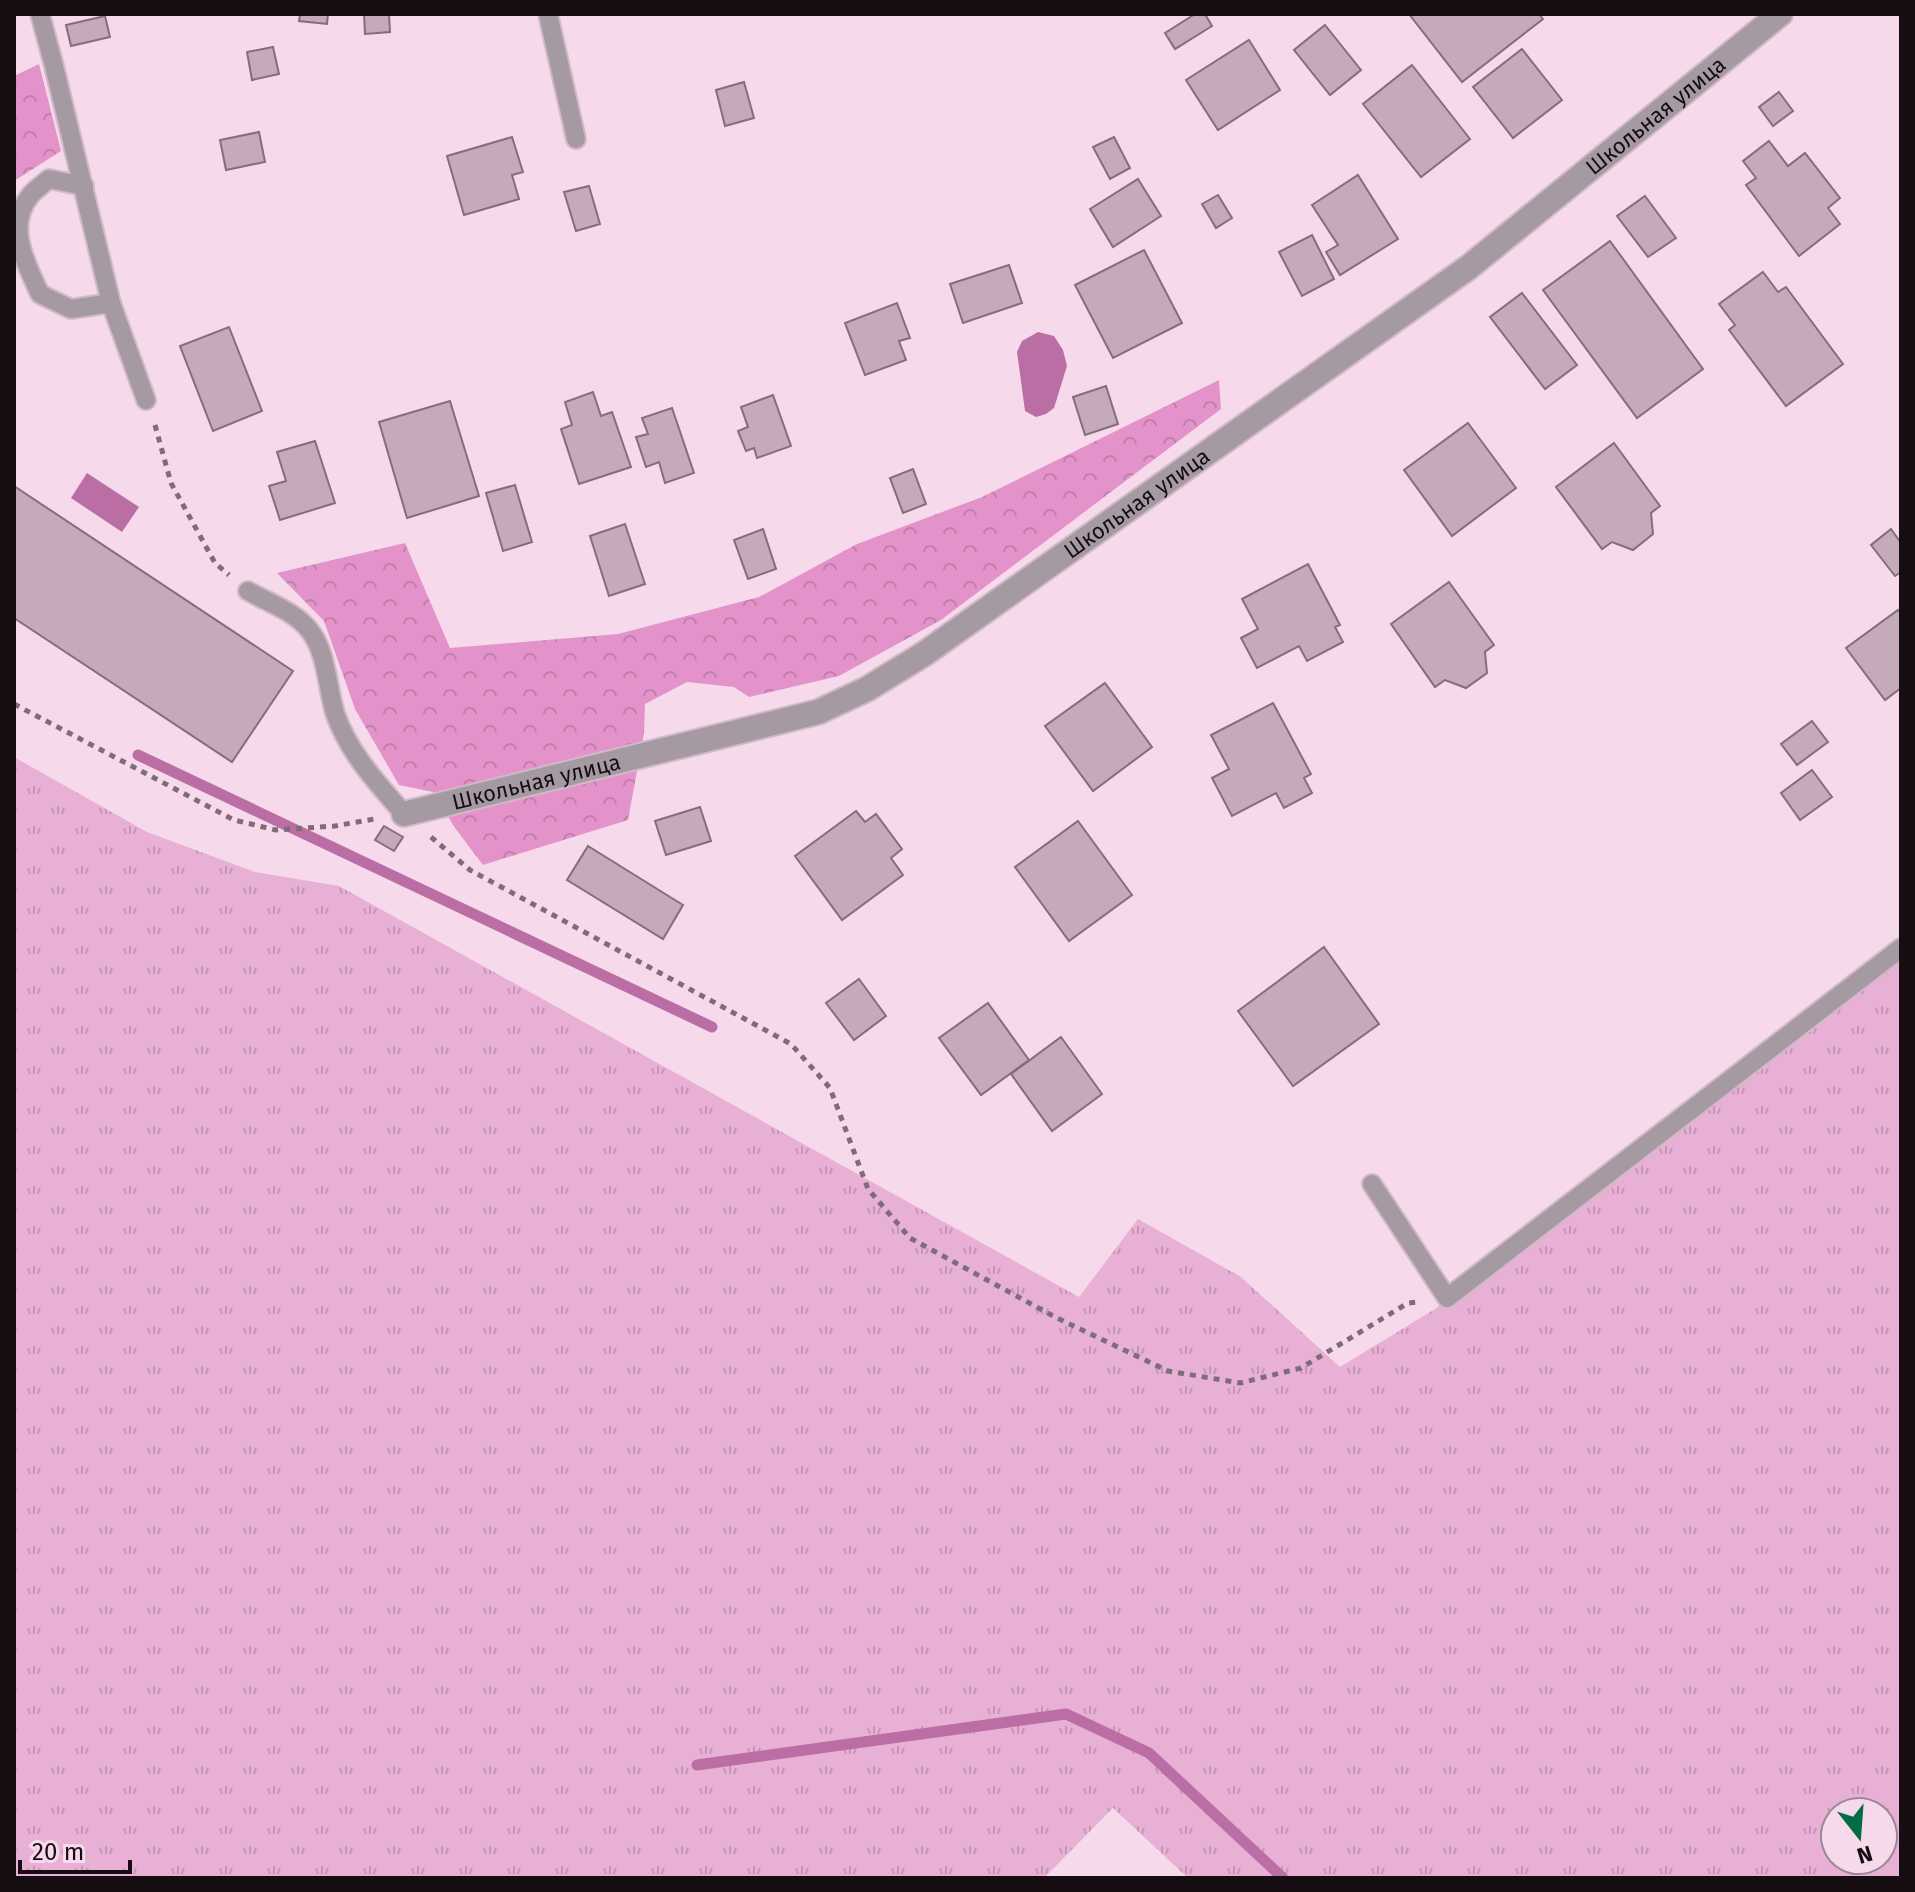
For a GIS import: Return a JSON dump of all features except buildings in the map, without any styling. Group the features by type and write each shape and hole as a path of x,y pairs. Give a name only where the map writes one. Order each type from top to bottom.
{"street":[{"name":"Школьная улица","path":"404,814 818,712 867,689 924,654 1469,267 1780,14"}],"lane":[{"path":"40,14 111,303 146,400"},
{"path":"548,14 576,139"},
{"path":"84,186 49,179 28,198 16,228 40,294 71,309 111,303"},
{"path":"248,591 301,620 313,634 321,653 336,715 363,768 404,814"},
{"path":"1372,1184 1447,1298 1901,948"}],"path":[{"path":"146,400 171,483 215,563 248,591"},
{"path":"14,704 234,820 276,830 335,826 404,814 470,870 791,1044 830,1088 868,1189 910,1238 1055,1317 1168,1371 1240,1383 1301,1368 1408,1303 1447,1298"}],"green space":[{"path":"39,64 61,151 14,181 14,76"},
{"path":"1219,380 1221,409 941,620 839,676 749,697 734,687 687,682 645,704 644,733 628,820 483,865 433,792 399,785 355,709 324,621 277,573 405,543 450,648 618,634 759,597 857,544 982,497"},
{"path":"14,757 147,832 255,872 339,886 1079,1297 1138,1219 1241,1277 1340,1367 1435,1309 1901,954 1901,1878 1188,1878 1113,1808 1044,1878 14,1878"}],"shaded area":[{"path":"1038,332 1054,336 1063,350 1067,366 1054,408 1036,417 1025,411 1017,352 1022,341"},
{"path":"87,473 139,507 122,532 71,498"}],"waterway":[{"path":"138,755 712,1027"},
{"path":"697,1765 1066,1714 1149,1753 1283,1878"}]}
